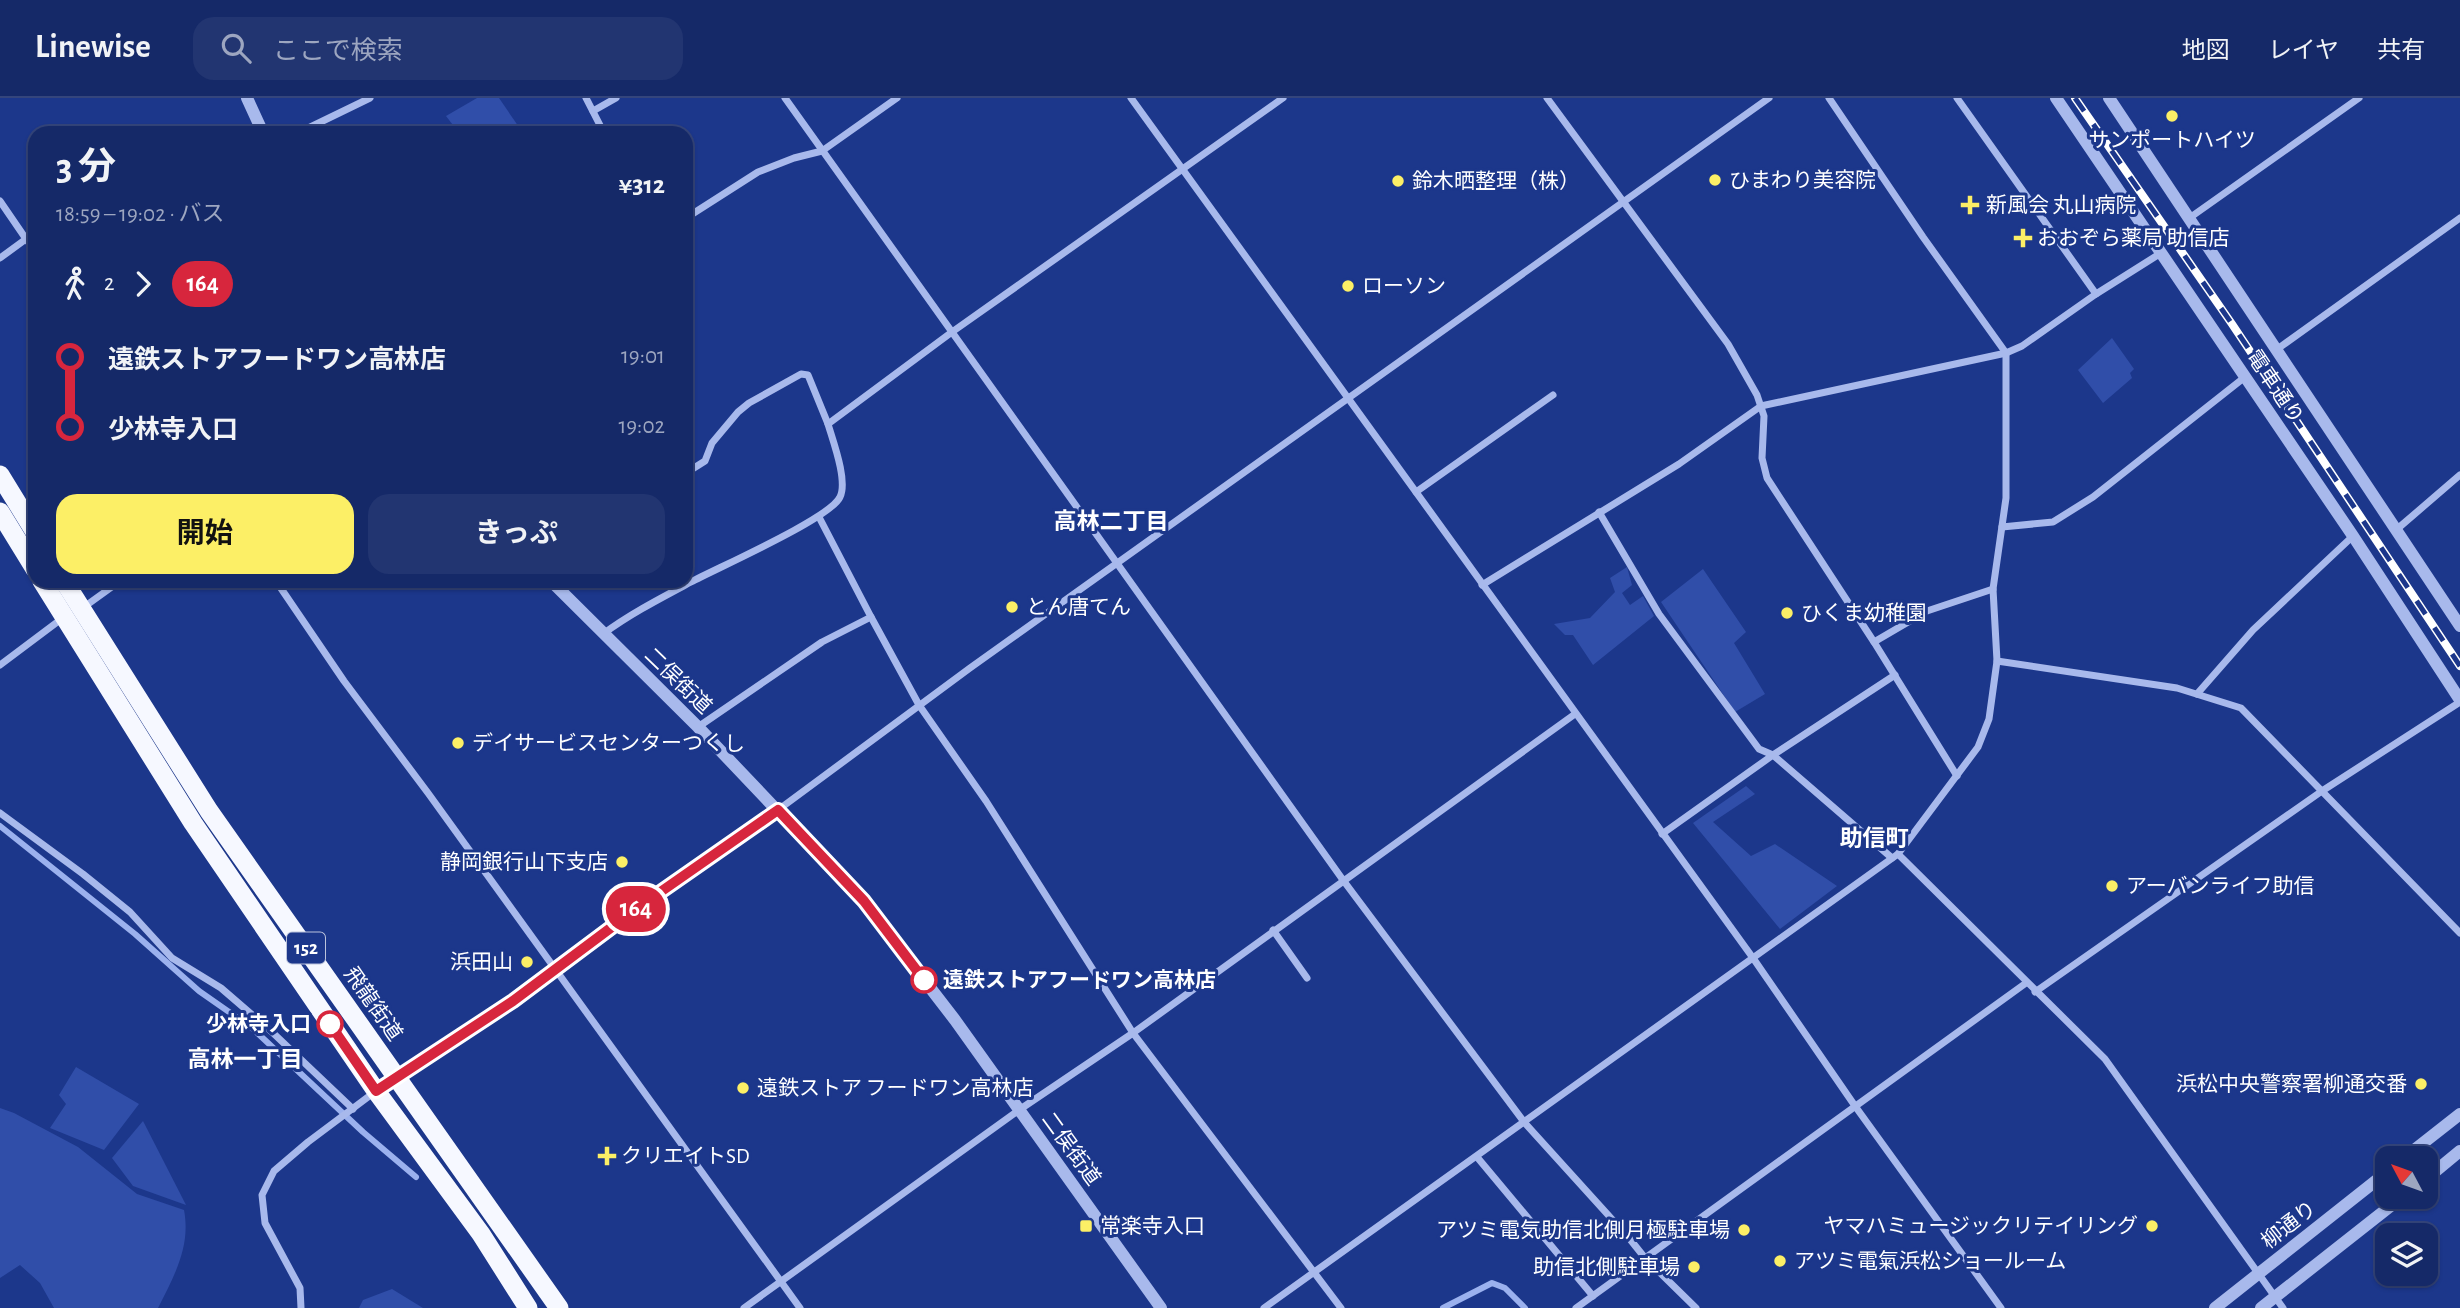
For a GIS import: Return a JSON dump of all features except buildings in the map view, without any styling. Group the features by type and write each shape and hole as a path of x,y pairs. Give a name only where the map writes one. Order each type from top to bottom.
{"highway":[{"path":"0,475 28,521"},
{"path":"0,512 28,558"},
{"name":"飛龍街道","path":"49,588 73,613 559,1308"},
{"name":"飛龍街道","path":"66,588 73,613 193,823 376,1091 481,1234 528,1308"}],"street":[{"path":"247,98 260,126"},
{"path":"312,126 370,98"},
{"path":"586,98 600,126"},
{"path":"593,111 616,98"},
{"path":"785,98 1343,880 1524,1122 1645,1258 1696,1308"},
{"path":"693,214 758,172 822,151 897,98"},
{"path":"1131,98 1753,958 1855,1106 2001,1308"},
{"path":"828,424 952,332 1283,98"},
{"path":"1547,98 1728,344 1758,395 1764,416 1762,458 1767,478 1895,675 1956,776"},
{"path":"301,1308 300,1288 265,1223 262,1195 274,1171 308,1142 396,1076 513,1001 636,909 778,810 1348,396 1623,204 1769,98"},
{"path":"1264,1308 1895,856 1978,747 1989,719 1997,661 1993,589 2006,498 2006,353 1829,98"},
{"path":"1957,98 2096,295"},
{"name":"電車通り","path":"2056,98 2353,536 2460,701"},
{"name":"電車通り","path":"2109,98 2460,626"},
{"path":"2188,219 2359,98"},
{"path":"0,201 28,242"},
{"path":"2276,350 2460,218"},
{"path":"0,258 26,239"},
{"path":"1482,585 1679,464 1761,406 2006,353 2022,346 2161,253"},
{"path":"693,469 705,461 712,443 737,412 801,374 808,375 828,424 843,486 840,499 819,517 693,581"},
{"path":"2002,527 2053,522 2093,497 2245,377"},
{"path":"1416,492 1553,395"},
{"path":"2396,530 2460,475"},
{"path":"1599,512 1659,614 1759,749 1773,755 1895,856 2105,1059 2284,1308"},
{"path":"819,517 919,705 986,801 1133,1033 1315,1270 1341,1308"},
{"path":"2197,694 2253,630 2353,536"},
{"path":"0,664 110,588"},
{"path":"281,588 344,681 800,1308"},
{"name":"二俣街道","path":"558,588 698,727 864,901 955,1020 1161,1308"},
{"path":"603,634 625,618 680,588"},
{"path":"1874,642 1927,611 1993,589"},
{"path":"698,727 822,642 871,617"},
{"path":"1997,661 2177,688 2241,708 2460,933"},
{"path":"1662,834 1773,755 1895,675"},
{"path":"2035,992 2322,791 2460,701"},
{"path":"744,1308 1019,1110 1133,1033 1575,714"},
{"path":"0,813 130,912 173,958 221,988 272,1032 352,1111"},
{"path":"1273,930 1307,978"},
{"path":"1576,1308 2026,984"},
{"path":"2419,1146 2460,1114"},
{"path":"2438,1169 2460,1151"},
{"path":"1477,1157 1593,1296"},
{"name":"柳通り","path":"2216,1308 2375,1182"},
{"path":"2261,1308 2387,1209"}],"shaded area":[{"path":"477,98 499,98 518,126 454,126 446,116"},
{"path":"2112,338 2134,369 2130,373 2132,378 2103,403 2078,370"},
{"path":"1627,567 1632,585 1622,593 1630,605 1643,596 1654,616 1593,665 1573,635 1565,635 1554,624 1590,618 1615,592 1610,578"},
{"path":"1703,569 1746,632 1734,643 1765,694 1735,712 1661,602"},
{"path":"1746,786 1755,794 1713,822 1751,856 1775,844 1837,886 1780,929 1693,823"},
{"path":"76,1067 139,1104 104,1150 50,1128 66,1104 59,1095"},
{"path":"0,1108 78,1147 137,1194 184,1210 186,1224 180,1261 158,1308 54,1308 40,1283 20,1265 0,1278"},
{"path":"143,1121 186,1205 133,1186 112,1158"},
{"path":"392,1289 423,1308 359,1308 363,1300"}],"waterway":[{"path":"0,826 135,934 199,991 252,1028 363,1132 416,1177"},
{"path":"1443,1308 1492,1283 1505,1288 1525,1308"}],"railway":[{"path":"2075,98 2232,324 2460,666"}],"bus line":[{"name":"164","path":"330,1024 376,1091 513,1001 636,909 778,810 864,901 924,980"}],"place":[{"name":"サンポートハイツ","path":"2172,116"},
{"name":"ひまわり美容院","path":"1715,180"},
{"name":"鈴木晒整理（株）","path":"1398,181"},
{"name":"新風会 丸山病院","path":"1970,205"},
{"name":"おおぞら薬局 助信店","path":"2023,238"},
{"name":"ローソン","path":"1348,286"},
{"name":"とん唐てん","path":"1012,607"},
{"name":"ひくま幼稚園","path":"1787,613"},
{"name":"デイサービスセンターつくし","path":"458,743"},
{"name":"静岡銀行山下支店","path":"622,862"},
{"name":"アーバンライフ助信","path":"2112,886"},
{"name":"浜田山","path":"527,962"},
{"name":"遠鉄ストアフードワン高林店","path":"924,980"},
{"name":"少林寺入口","path":"330,1024"},
{"name":"浜松中央警察署柳通交番","path":"2421,1084"},
{"name":"遠鉄ストア フードワン高林店","path":"743,1088"},
{"name":"クリエイトSD","path":"607,1156"},
{"name":"常楽寺入口","path":"1086,1226"},
{"name":"ヤマハミュージックリテイリング","path":"2152,1226"},
{"name":"アツミ電気助信北側月極駐車場","path":"1744,1230"},
{"name":"アツミ電氣浜松ショールーム","path":"1780,1261"},
{"name":"助信北側駐車場","path":"1694,1267"}],"district":[{"name":"高林二丁目","path":"1111,522"},
{"name":"助信町","path":"1874,839"},
{"name":"高林一丁目","path":"245,1060"}]}
